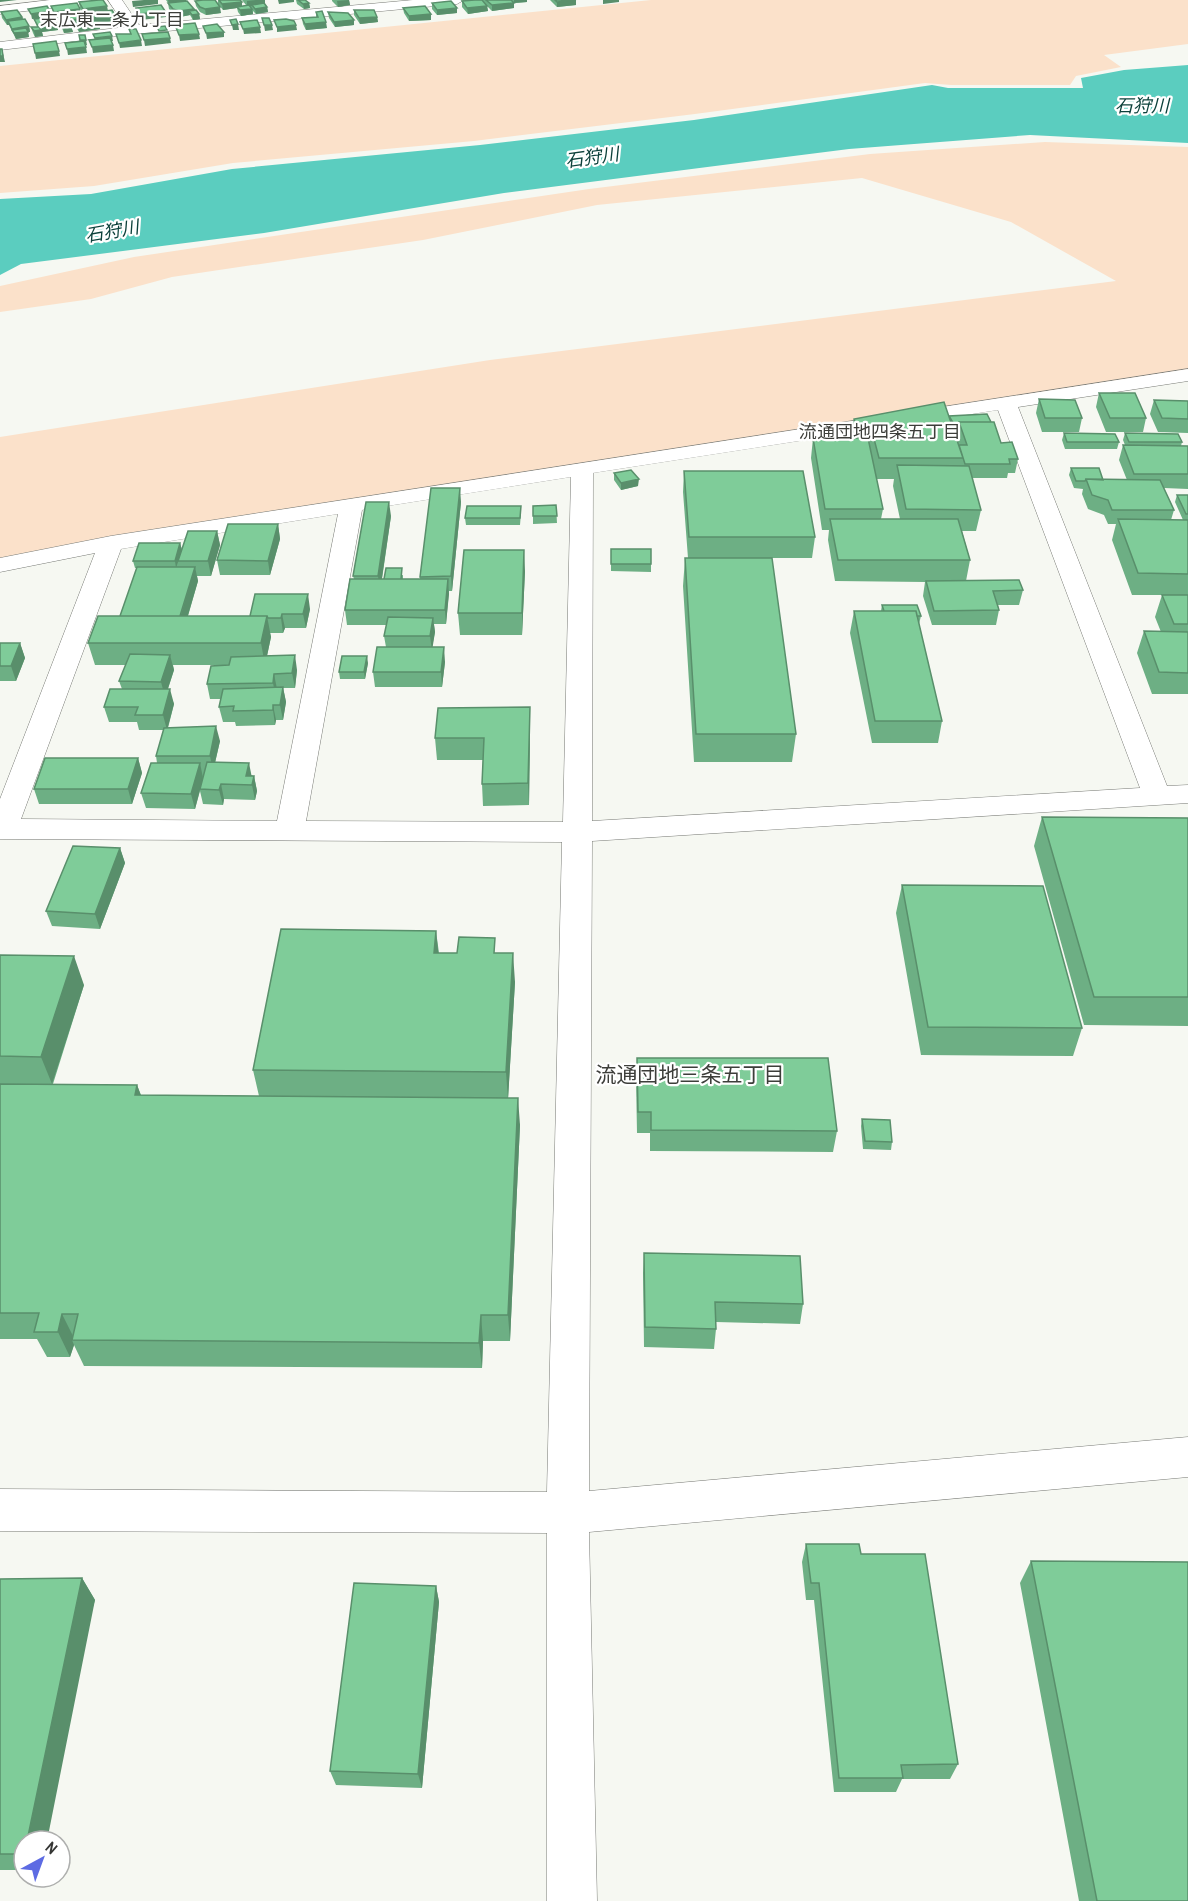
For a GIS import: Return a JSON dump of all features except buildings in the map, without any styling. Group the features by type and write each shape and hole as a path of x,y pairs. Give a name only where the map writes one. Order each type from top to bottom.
{"street":[{"path":"0,10 85,0"},
{"path":"115,0 135,30"},
{"path":"0,46 391,3 457,0"},
{"path":"0,565 111,543 1188,375"},
{"path":"1006,403 1157,796"},
{"path":"572,1901 567,1513 579,832 582,468"},
{"path":"290,830 351,505"},
{"path":"111,543 1,829 579,832 1188,794"},
{"path":"0,1510 567,1513 1188,1457"}],"shaded area":[{"path":"651,0 1188,0 1188,44 1104,55 1121,67 1076,76 1070,85 925,83 474,141 233,163 94,186 0,193 0,66"},
{"path":"1045,142 1188,147 1188,375 0,565 0,437 490,360 1116,281 1011,222 862,178 597,205 423,240 172,277 91,299 0,312 0,286 134,257 589,189 870,154"}],"water":[{"name":"石狩川","path":"1188,65 1188,143 1030,135 849,149 504,193 264,233 21,264 0,275 0,199 91,194 232,169 480,145 694,120 932,85 948,88 1083,88 1081,78 1124,70"}],"district":[{"name":"末広東二条九丁目","path":"112,19"},
{"name":"流通団地四条五丁目","path":"880,431"},
{"name":"流通団地三条五丁目","path":"690,1074"}]}
